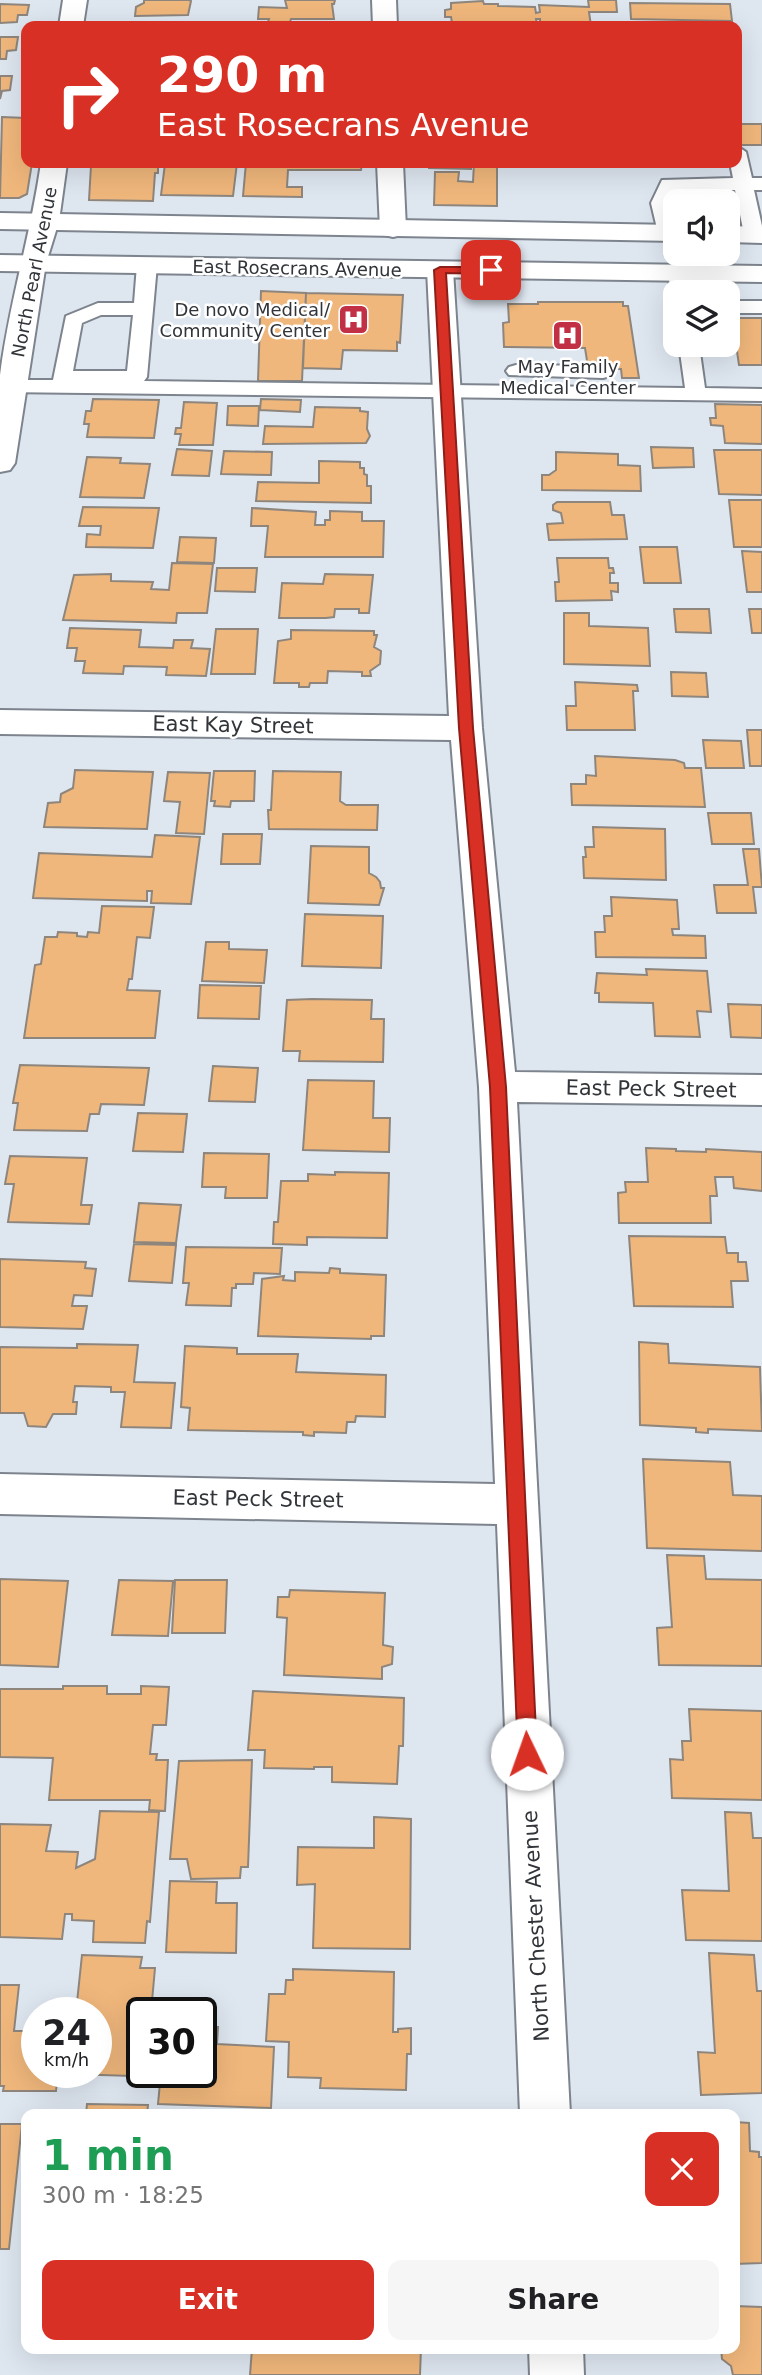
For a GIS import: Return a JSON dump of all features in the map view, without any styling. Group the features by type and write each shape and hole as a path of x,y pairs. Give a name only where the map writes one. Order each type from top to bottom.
{"street":[{"path":"72,21 75,0"},
{"path":"384,0 385,21"},
{"name":"North Pearl Avenue","path":"0,463 6,386 33,263 46,221 53,168"},
{"path":"390,168 393,229"},
{"name":"East Rosecrans Avenue","path":"0,220 663,233"},
{"name":"East Rosecrans Avenue","path":"0,263 440,270 663,282"},
{"name":"North Chester Avenue","path":"440,270 466,728 498,1087 545,2109"},
{"name":"East Rosecrans Avenue","path":"707,280 762,274"},
{"name":"East Kay Street","path":"0,722 466,728"},
{"name":"East Peck Street","path":"498,1087 762,1090"},
{"name":"East Peck Street","path":"0,1494 516,1504"},
{"path":"556,2354 558,2375"}],"lane":[{"path":"742,161 754,184 748,234"},
{"path":"667,189 676,168"},
{"path":"669,184 754,184"},
{"path":"142,309 98,310 73,320 62,378 138,377 147,265"},
{"path":"740,307 762,307"},
{"path":"691,357 695,386"},
{"path":"516,371 558,382 603,372"},
{"path":"695,386 762,380"},
{"path":"6,386 447,390 558,382 695,386 762,395"}],"building":[{"path":"144,0 191,1 188,15 135,16 136,7 144,3"},
{"path":"285,0 335,0 332,4 334,19 258,19 259,7 287,8"},
{"path":"588,0 616,0 617,12 589,12 590,21 452,21 451,17 445,17 445,10 451,9 451,3 483,1 484,4 498,6 535,7 536,13 540,12 539,5 589,7"},
{"path":"630,3 730,4 732,21 631,19"},
{"path":"0,4 29,5 27,15 18,15 17,22 0,23"},
{"path":"0,37 18,37 16,50 7,51 6,59 0,59"},
{"path":"0,76 12,76 10,90 2,91 0,99"},
{"path":"2,117 21,118 21,168 31,168 27,194 19,198 0,198"},
{"path":"742,124 762,124 762,145 742,145"},
{"path":"91,168 158,168 158,173 155,173 153,201 89,200"},
{"path":"164,168 236,168 233,196 161,195"},
{"path":"246,168 361,168 288,170 287,187 302,187 302,197 243,196"},
{"path":"474,168 497,168 497,206 434,205 435,172 459,172 458,181 473,182"},
{"path":"261,291 306,293 302,381 258,381"},
{"name":"De novo Medical/ Community Center","path":"306,293 403,295 400,343 397,342 397,351 343,350 341,369 303,368"},
{"name":"May Family Medical Center","path":"623,302 623,306 628,306 639,378 622,378 621,369 613,369 613,366 588,367 585,348 504,347 503,323 509,322 508,304"},
{"path":"740,318 762,318 762,365 739,365"},
{"path":"93,399 159,400 154,438 87,437 89,424 84,424 86,411 91,411"},
{"path":"261,399 301,400 300,412 260,410"},
{"path":"184,402 217,403 213,445 179,445 181,434 175,434 176,428 181,428"},
{"path":"715,404 762,405 762,444 725,443 723,426 711,425 710,418 716,418"},
{"path":"228,406 259,406 258,426 227,425"},
{"path":"315,407 360,408 360,411 368,412 367,429 370,436 366,443 263,444 265,426 313,427"},
{"path":"651,447 693,448 694,467 653,468"},
{"path":"177,449 212,451 209,476 172,475"},
{"path":"714,450 762,450 762,495 719,494"},
{"path":"224,451 272,452 271,475 221,474"},
{"path":"556,452 618,454 618,465 640,466 641,491 542,490 542,475 549,475 556,470"},
{"path":"87,457 121,458 120,463 150,464 144,498 80,497"},
{"path":"319,461 360,462 360,468 364,468 364,474 367,475 367,486 371,486 371,503 256,501 258,482 319,483"},
{"path":"729,500 762,500 762,547 734,547"},
{"path":"557,502 610,502 612,515 624,515 627,539 549,540 547,524 563,523 561,513 553,510 553,505"},
{"path":"83,507 159,508 153,548 86,547 87,534 100,535 101,526 79,526"},
{"path":"252,508 316,512 315,525 325,525 325,520 330,520 330,511 362,512 362,521 384,521 383,557 265,557 268,526 251,526"},
{"path":"180,537 216,538 214,563 177,562"},
{"path":"640,547 677,547 681,583 644,583"},
{"path":"742,551 762,552 762,592 747,592"},
{"path":"557,558 608,558 609,568 613,568 614,573 610,573 610,583 618,583 618,592 611,591 612,600 556,601 555,582 559,582"},
{"path":"172,563 213,564 207,613 177,613 176,623 63,620 74,575 111,574 111,581 153,582 151,589 169,590"},
{"path":"217,568 257,568 255,592 215,591"},
{"path":"325,574 373,575 369,613 359,613 359,609 335,609 334,617 279,618 282,583 323,584"},
{"path":"674,609 709,609 711,633 676,632"},
{"path":"749,609 762,609 762,633 752,633"},
{"path":"564,613 589,613 589,626 648,628 650,666 564,664"},
{"path":"70,628 141,630 139,647 173,648 174,640 193,640 191,648 210,649 206,676 166,675 167,667 124,666 123,674 83,673 85,661 75,661 77,648 67,648"},
{"path":"216,629 258,629 255,674 211,674"},
{"path":"291,630 374,631 374,635 377,635 374,647 381,651 380,664 370,671 371,676 362,676 362,672 328,671 327,683 310,683 309,687 299,687 299,683 274,683 278,641 291,639"},
{"path":"671,672 706,673 708,697 672,696"},
{"path":"575,682 637,685 638,691 633,691 635,730 567,730 566,706 576,706"},
{"path":"747,730 762,730 762,766 750,766"},
{"path":"703,740 741,741 744,768 706,768"},
{"path":"595,756 675,760 684,763 685,768 701,768 705,807 572,805 571,784 586,784 586,775 596,776"},
{"path":"75,770 153,772 147,829 44,827 48,803 60,802 61,794 73,788"},
{"path":"214,771 255,771 254,801 231,801 230,807 214,806 215,801 211,801"},
{"path":"273,771 341,772 340,801 346,805 378,805 377,830 269,829 268,810 271,810"},
{"path":"168,772 210,773 204,834 176,833 180,802 164,801"},
{"path":"708,813 751,813 754,844 712,844"},
{"path":"593,827 665,829 666,880 584,878 583,857 586,857 585,847 594,847"},
{"path":"223,834 262,834 260,864 221,864"},
{"path":"155,835 200,837 191,904 151,903 152,891 147,891 147,901 33,898 39,853 152,857"},
{"path":"311,846 369,847 369,873 380,882 381,888 384,888 379,905 308,903"},
{"path":"743,849 759,849 762,887 753,887 756,913 717,913 714,885 748,885"},
{"path":"611,897 677,900 679,929 672,929 673,935 705,936 706,958 596,957 595,932 605,932 604,916 612,916"},
{"path":"102,906 154,907 150,938 137,937 132,979 129,979 127,990 160,991 155,1038 24,1038 35,965 41,964 45,937 57,937 58,932 77,933 77,936 87,937 88,932 99,933"},
{"path":"305,914 383,916 381,968 302,966"},
{"path":"206,942 229,942 229,949 267,950 264,983 202,981"},
{"path":"646,969 707,971 711,1012 697,1011 700,1037 655,1036 653,1003 599,1002 599,993 595,993 597,973 647,975"},
{"path":"200,985 261,986 259,1019 198,1018"},
{"path":"287,1000 372,1000 371,1019 384,1019 383,1062 299,1061 300,1051 283,1051"},
{"path":"728,1004 762,1005 762,1038 731,1037"},
{"path":"20,1065 149,1068 144,1105 101,1104 99,1114 90,1114 87,1131 14,1130 18,1103 13,1103"},
{"path":"213,1066 258,1068 255,1102 209,1101"},
{"path":"308,1080 374,1081 373,1118 390,1118 389,1152 303,1150"},
{"path":"138,1113 187,1114 183,1152 133,1151"},
{"path":"646,1148 762,1152 762,1191 734,1188 733,1177 715,1177 717,1196 710,1196 711,1223 619,1223 618,1193 626,1192 625,1182 648,1182"},
{"path":"204,1153 269,1154 267,1198 225,1198 226,1187 202,1187"},
{"path":"10,1156 87,1158 81,1205 92,1205 89,1224 8,1222 14,1184 5,1184"},
{"path":"335,1172 389,1173 387,1238 307,1237 307,1245 273,1244 274,1222 278,1222 281,1181 308,1181 308,1174 335,1175"},
{"path":"139,1203 181,1205 176,1243 134,1242"},
{"path":"629,1236 725,1237 727,1253 738,1253 738,1262 746,1262 748,1281 731,1281 733,1307 634,1306"},
{"path":"134,1244 176,1245 172,1283 129,1281"},
{"path":"186,1247 282,1248 280,1274 254,1273 253,1284 236,1284 236,1288 232,1288 231,1306 186,1305 189,1283 183,1283"},
{"path":"0,1259 86,1262 85,1268 96,1269 92,1296 74,1295 72,1306 87,1306 83,1329 0,1327"},
{"path":"330,1268 340,1269 340,1273 386,1275 384,1336 371,1336 371,1339 258,1336 262,1279 284,1276 283,1280 295,1281 295,1272 329,1273"},
{"path":"639,1342 668,1344 669,1363 760,1367 762,1431 708,1429 708,1433 696,1432 696,1428 640,1425"},
{"path":"77,1344 138,1345 134,1382 175,1383 171,1428 121,1427 125,1392 111,1392 111,1387 75,1386 73,1402 77,1402 76,1414 53,1414 46,1427 28,1426 24,1413 0,1413 0,1347 77,1348"},
{"path":"185,1346 237,1348 237,1354 298,1354 296,1372 386,1375 385,1417 356,1416 355,1422 347,1422 346,1433 314,1432 314,1436 303,1435 303,1432 188,1430 190,1408 181,1407"},
{"path":"643,1459 730,1462 733,1495 762,1496 762,1551 647,1548"},
{"path":"667,1555 704,1556 706,1579 762,1580 762,1666 659,1665 657,1628 672,1627"},
{"path":"0,1579 68,1581 58,1667 0,1665"},
{"path":"119,1580 173,1581 168,1636 112,1635"},
{"path":"175,1580 227,1580 225,1633 172,1633"},
{"path":"290,1590 385,1593 383,1645 393,1647 392,1664 382,1667 382,1679 284,1675 287,1618 277,1617 278,1597 289,1597"},
{"path":"63,1686 107,1686 107,1694 141,1694 141,1686 169,1687 166,1725 153,1725 150,1754 157,1754 156,1760 168,1760 165,1811 149,1810 150,1800 49,1800 53,1758 0,1757 0,1689 63,1689"},
{"path":"253,1691 404,1698 403,1746 399,1746 397,1784 332,1782 332,1767 264,1768 265,1750 248,1750"},
{"path":"689,1709 762,1711 762,1800 672,1798 670,1759 683,1760 682,1741 691,1741"},
{"path":"252,1760 248,1867 241,1867 240,1878 191,1879 187,1859 170,1859 179,1761"},
{"path":"100,1811 159,1812 150,1922 147,1921 145,1943 93,1942 94,1921 72,1920 72,1914 65,1914 62,1939 0,1937 0,1824 51,1825 46,1851 78,1852 76,1868 95,1859"},
{"path":"725,1812 751,1813 753,1838 762,1838 762,1941 686,1940 682,1890 729,1891"},
{"path":"374,1817 411,1819 410,1949 313,1948 315,1884 297,1885 298,1847 374,1848"},
{"path":"170,1881 217,1882 216,1903 237,1903 236,1953 166,1952"},
{"path":"709,1953 754,1955 757,1991 762,1991 762,2093 701,2095 698,2052 715,2053"},
{"path":"82,1955 142,1957 140,1968 155,1968 152,1997 126,1997 126,2076 112,2075 112,1997 78,1997"},
{"path":"293,1969 394,1972 393,2032 411,2028 406,2090 320,2088 321,2078 288,2077 289,2042 266,2041 269,1994 285,1994 286,1980 293,1980"},
{"path":"0,1985 19,1985 14,2031 21,2031 21,2088 56,2088 56,2091 3,2091 4,2086 0,2086"},
{"path":"217,2044 274,2047 271,2108 158,2104 160,2088 217,2088"},
{"path":"87,2104 148,2105 148,2109 86,2109"},
{"path":"740,2122 749,2123 750,2151 759,2152 759,2157 762,2157 762,2263 740,2264"},
{"path":"0,2124 21,2124 9,2249 0,2249"},
{"path":"740,2306 762,2307 762,2375 733,2375 731,2366 722,2359 722,2354 740,2354"},
{"path":"252,2354 421,2354 420,2375 250,2375"}],"place":[{"name":"De novo Medical/ Community Center","path":"353,319"},
{"name":"May Family Medical Center","path":"568,335"}],"route":[{"path":"491,270 440,270 466,728 498,1087 527,1754"}]}
